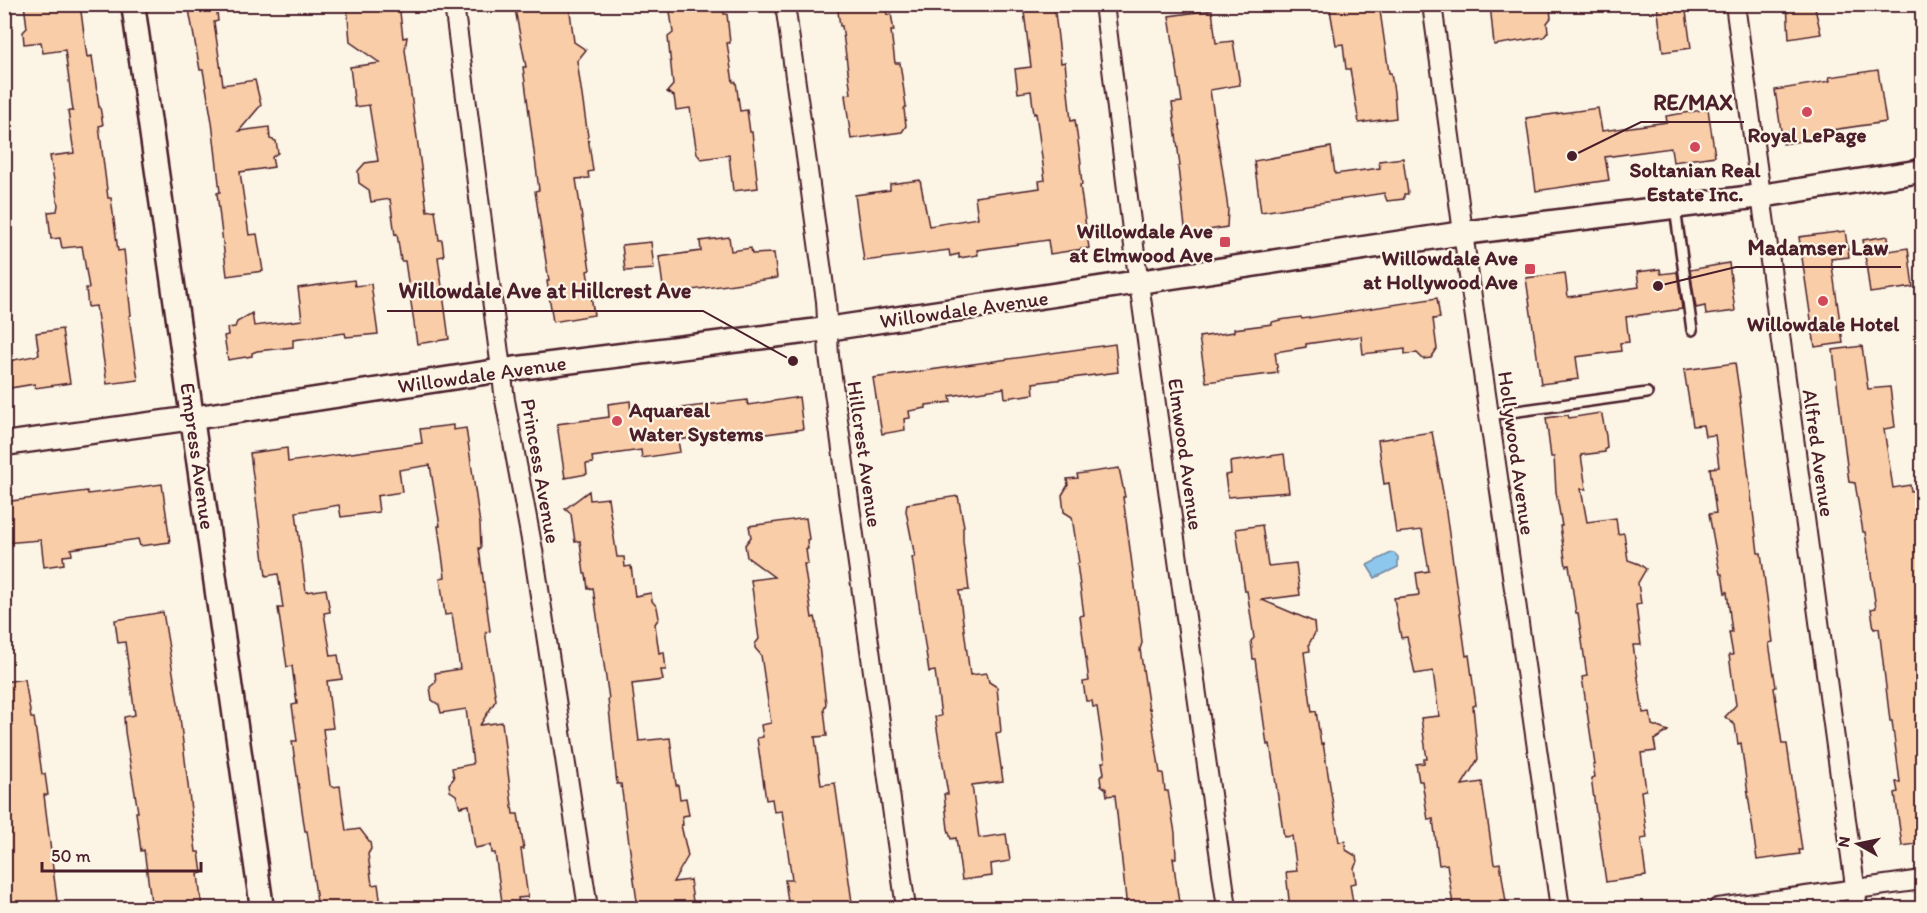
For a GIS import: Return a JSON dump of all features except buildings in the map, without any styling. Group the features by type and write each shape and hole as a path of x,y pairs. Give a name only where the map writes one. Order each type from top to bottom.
{"street":[{"name":"Empress Avenue","path":"133,4 262,909"},
{"name":"Princess Avenue","path":"454,4 503,370 505,400 533,550 588,909"},
{"name":"Hillcrest Avenue","path":"785,4 826,301 829,356 906,909"},
{"name":"Elmwood Avenue","path":"1104,4 1140,283 1227,909"},
{"name":"Hollywood Avenue","path":"1432,4 1560,909"},
{"name":"Alfred Avenue","path":"1734,4 1858,909"},
{"name":"Willowdale Avenue","path":"4,444 193,418 503,370 827,329 1463,233 1761,196 1923,171"},
{"path":"1718,909 1923,880"}],"lane":[{"path":"1674,205 1692,330"},
{"path":"1489,415 1647,393"}],"water":[{"path":"1391,553 1398,557 1398,567 1375,578 1367,565"}],"place":[{"name":"Royal LePage","path":"1807,112"},
{"name":"Soltanian Real Estate Inc.","path":"1695,147"},
{"name":"RE/MAX","path":"1572,156"},
{"name":"Willowdale Ave at Elmwood Ave","path":"1225,242"},
{"name":"Willowdale Ave at Hollywood Ave","path":"1530,269"},
{"name":"Madamser Law","path":"1658,286"},
{"name":"Willowdale Hotel","path":"1823,301"},
{"name":"Willowdale Ave at Hillcrest Ave","path":"793,361"},
{"name":"Aquareal Water Systems","path":"617,421"}]}
